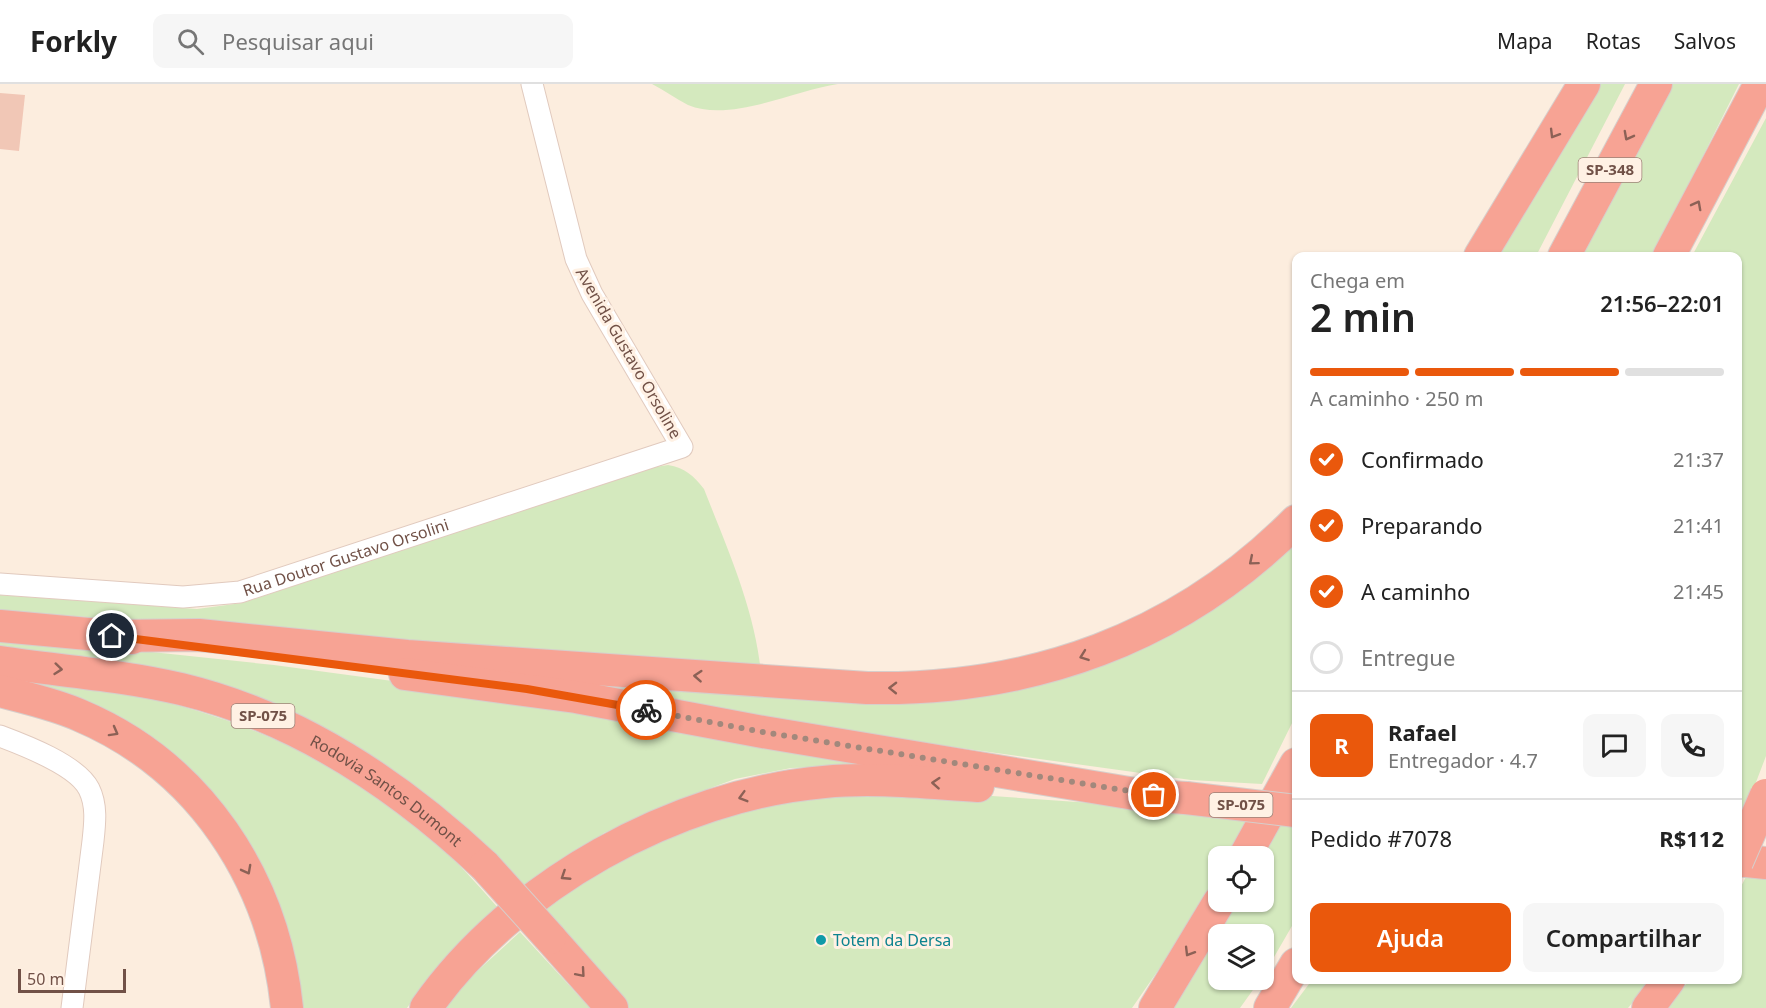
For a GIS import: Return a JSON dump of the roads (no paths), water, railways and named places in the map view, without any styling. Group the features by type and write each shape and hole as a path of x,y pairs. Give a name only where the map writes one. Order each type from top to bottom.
{"highway":[{"path":"1482,252 1584,84"},
{"name":"SP-348","path":"1566,252 1656,84"},
{"path":"1671,252 1760,84"},
{"path":"112,636 200,635 407,656 867,688 951,685 1046,668 1079,658 1146,630 1222,585 1292,524"},
{"name":"SP-075","path":"0,626 112,636 547,692 763,732 1141,795 1292,811"},
{"name":"Rodovia Santos Dumont","path":"0,662 136,680 201,694 256,713 321,745 384,783 447,830 485,866 612,1008"},
{"path":"0,692 78,714 113,731 148,753 204,805 229,838 267,911 277,944 287,1008"},
{"path":"1251,846 1292,771"},
{"path":"426,1008 464,963 535,897 569,873 657,827 720,803 767,789 836,781 893,780 1141,795"},
{"path":"1742,850 1766,795"},
{"path":"1742,861 1766,863"},
{"path":"1155,1008 1213,912"},
{"path":"1270,1008 1292,971"},
{"path":"1648,1008 1667,984"}],"street":[{"name":"Avenida Gustavo Orsoline","path":"532,84 576,259 592,294 682,447"},
{"name":"Rua Doutor Gustavo Orsolini","path":"0,584 183,597 240,592 682,447"},
{"path":"0,736 55,761 88,786 95,815 94,832 72,1008"}],"place":[{"name":"Totem da Dersa","path":"821,940"}]}
